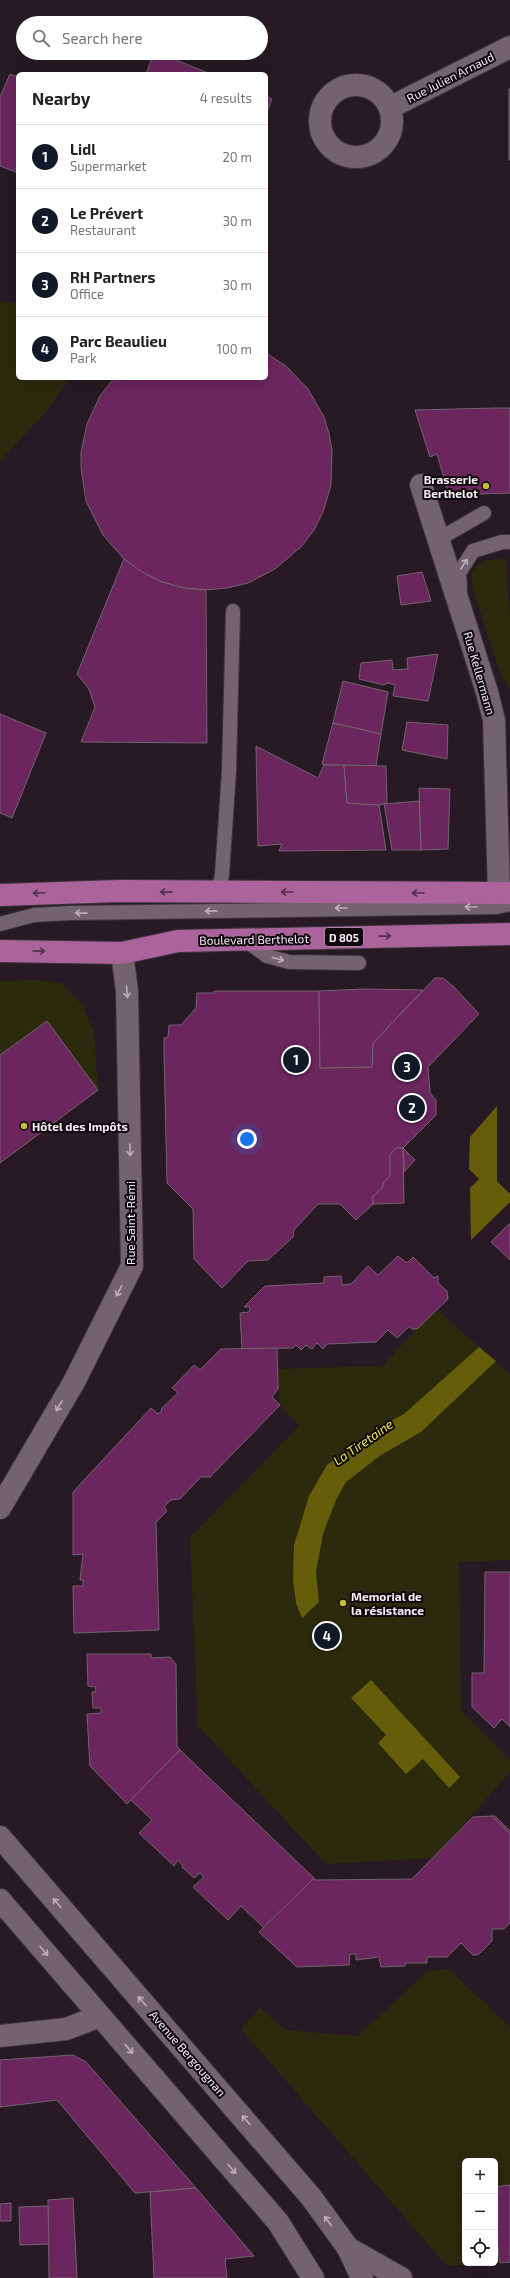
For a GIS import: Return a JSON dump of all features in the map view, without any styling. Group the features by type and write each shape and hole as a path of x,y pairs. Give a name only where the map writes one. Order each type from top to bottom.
{"main road":[{"path":"0,895 105,891 218,891 506,897"},
{"name":"Boulevard Berthelot","path":"0,951 122,953 178,941 510,934"}],"street":[{"name":"Rue Julien Arnaud","path":"390,108 510,47"},
{"name":"Rue Kellermann","path":"421,485 463,616 494,720 506,897"},
{"name":"Rue Saint-Rémi","path":"0,1508 74,1382 132,1266 127,991 122,953"},
{"name":"Avenue Bergougnan","path":"0,1838 260,2135 311,2197 348,2248 362,2278"},
{"path":"0,1900 278,2222 313,2278"},
{"path":"0,2036 66,2029 100,2016"},
{"path":"348,2248 401,2278"}],"lane":[{"path":"439,539 484,513"},
{"path":"463,616 459,573 463,566 473,551 502,542 510,542"},
{"path":"218,891 222,874 229,771 233,611"},
{"path":"0,924 34,915 70,913 497,907 506,897"},
{"path":"245,940 267,956 289,962 359,963"}],"shaded area":[{"path":"0,301 16,304 16,380 69,380 46,412 0,461"},
{"path":"506,559 510,619 510,689 496,661 475,595 471,572 484,560"},
{"path":"35,980 61,983 82,1005 94,1031 98,1090 47,1021 0,1055 0,981"},
{"path":"436,1309 510,1374 510,1560 459,1562 461,1711 510,1760 510,1772 434,1858 326,1864 198,1726 190,1537 299,1426 280,1405 276,1369 382,1366"},
{"path":"449,1969 510,2027 510,2188 498,2188 498,2158 462,2158 462,2265 447,2266 241,2029 260,2008 285,2030 358,2036 427,1971"},
{"path":"498,2247 500,2263 498,2263"}],"water":[{"path":"497,1106 497,1181 510,1194 510,1202 471,1240 470,1188 479,1179 469,1169 470,1137"},
{"name":"La Tiretaine","path":"479,1347 496,1361 421,1432 381,1455 346,1482 336,1500 323,1534 316,1572 319,1602 302,1618 296,1603 293,1580 294,1545 309,1496 327,1465 378,1428 404,1414"},
{"path":"371,1680 460,1777 449,1788 423,1759 406,1774 378,1743 386,1735 351,1698"}],"building":[{"path":"151,60 176,60 206,72 147,72"},
{"path":"10,74 16,76 16,172 0,166 0,97"},
{"path":"510,89 510,160 509,160"},
{"path":"268,97 272,99 268,110"},
{"path":"268,354 286,366 308,389 324,417 329,434 332,450 331,485 323,512 314,530 302,546 275,569 248,583 227,588 206,590 184,588 162,582 142,572 124,559 103,535 86,501 81,468 81,452 87,424 100,396 112,380 268,380"},
{"path":"510,408 510,493 449,495 437,454 430,457 415,410"},
{"path":"124,559 142,572 162,582 184,588 206,590 207,743 81,742 95,707 89,689 77,674"},
{"path":"422,572 431,601 401,605 397,576"},
{"path":"438,654 428,701 393,696 395,685 388,683 383,685 359,679 361,663 392,660 393,670 408,669 407,658"},
{"path":"343,681 388,692 381,734 333,723"},
{"path":"0,714 46,733 12,818 0,813"},
{"path":"407,722 448,725 447,759 402,750"},
{"path":"333,723 381,734 376,766 322,764"},
{"path":"256,746 318,778 324,765 344,765 347,803 379,805 386,850 279,851 282,844 258,846"},
{"path":"344,765 386,766 387,803 379,805 347,803"},
{"path":"419,788 450,789 448,849 421,850"},
{"path":"419,801 421,850 392,850 384,804"},
{"path":"435,978 443,978 454,987 479,1014 428,1067 430,1093 436,1100 436,1115 403,1148 396,1148 390,1155 390,1176 383,1183 383,1187 373,1196 373,1204 356,1220 340,1204 318,1204 294,1230 293,1237 268,1260 248,1261 222,1288 194,1259 193,1209 167,1183 164,1038 168,1037 169,1025 181,1025 196,1008 197,993 214,993 214,991 319,991 320,1068 372,1067 373,1043"},
{"path":"364,989 423,990 373,1043 372,1067 320,1068 319,991"},
{"name":"Hôtel des Impôts","path":"47,1021 98,1090 0,1163 0,1055"},
{"path":"396,1148 403,1148 404,1203 373,1204 373,1196 383,1187 383,1183 390,1176 390,1155"},
{"path":"403,1148 415,1160 404,1172 404,1164"},
{"path":"510,1223 510,1260 491,1242"},
{"path":"398,1256 407,1263 413,1257 434,1278 438,1276 438,1283 447,1291 448,1299 417,1329 412,1329 410,1326 397,1338 388,1330 376,1342 327,1344 323,1349 317,1343 312,1349 306,1345 301,1350 296,1345 293,1348 242,1349 240,1313 249,1312 250,1307 244,1307 265,1286 324,1283 324,1277 341,1276 342,1285 351,1284 368,1266 378,1275"},
{"path":"277,1348 278,1389 272,1397 280,1405 210,1477 201,1477 180,1499 171,1500 164,1507 167,1511 156,1522 159,1630 74,1633 73,1586 83,1586 83,1580 80,1580 83,1554 73,1555 73,1492 151,1408 158,1414 162,1410 161,1409 178,1393 172,1388 194,1365 200,1370 221,1349"},
{"path":"485,1572 510,1572 510,1727 502,1719 494,1728 472,1707 472,1673 484,1673"},
{"path":"87,1654 151,1654 151,1658 170,1657 176,1664 177,1746 180,1750 127,1804 90,1766 87,1714 101,1713 101,1708 93,1708 92,1692 95,1692 96,1687 88,1686"},
{"path":"180,1750 314,1878 264,1928 241,1906 228,1920 193,1887 204,1877 200,1873 194,1878 182,1867 183,1866 178,1860 174,1866 139,1833 152,1820 131,1800"},
{"path":"492,1816 495,1816 510,1831 510,1834"},
{"path":"492,1816 510,1834 510,1923 504,1929 492,1929 492,1941 478,1955 473,1955 461,1943 447,1957 427,1957 427,1963 405,1963 405,1966 381,1967 379,1957 356,1960 356,1954 350,1954 349,1965 297,1967 259,1932 314,1878 315,1880 412,1879 473,1817"},
{"path":"73,2055 86,2062 196,2188 135,2193 57,2100 0,2107 0,2060"},
{"path":"510,2185 510,2262 500,2263 498,2247 498,2187"},
{"path":"196,2188 254,2256 225,2259 227,2278 154,2278 150,2192"},
{"path":"73,2198 77,2278 49,2278 48,2200"},
{"path":"11,2203 11,2221 0,2221 0,2204"},
{"path":"48,2206 49,2244 20,2245 19,2207"}],"place":[{"name":"Brasserie Berthelot","path":"486,486"},
{"name":"Lidl","path":"296,1060"},
{"name":"RH Partners","path":"407,1067"},
{"name":"Le Prévert","path":"412,1108"},
{"name":"Hôtel des Impôts","path":"24,1126"},
{"name":"Memorial de la résistance","path":"343,1603"},
{"name":"Parc Beaulieu","path":"327,1636"}]}
